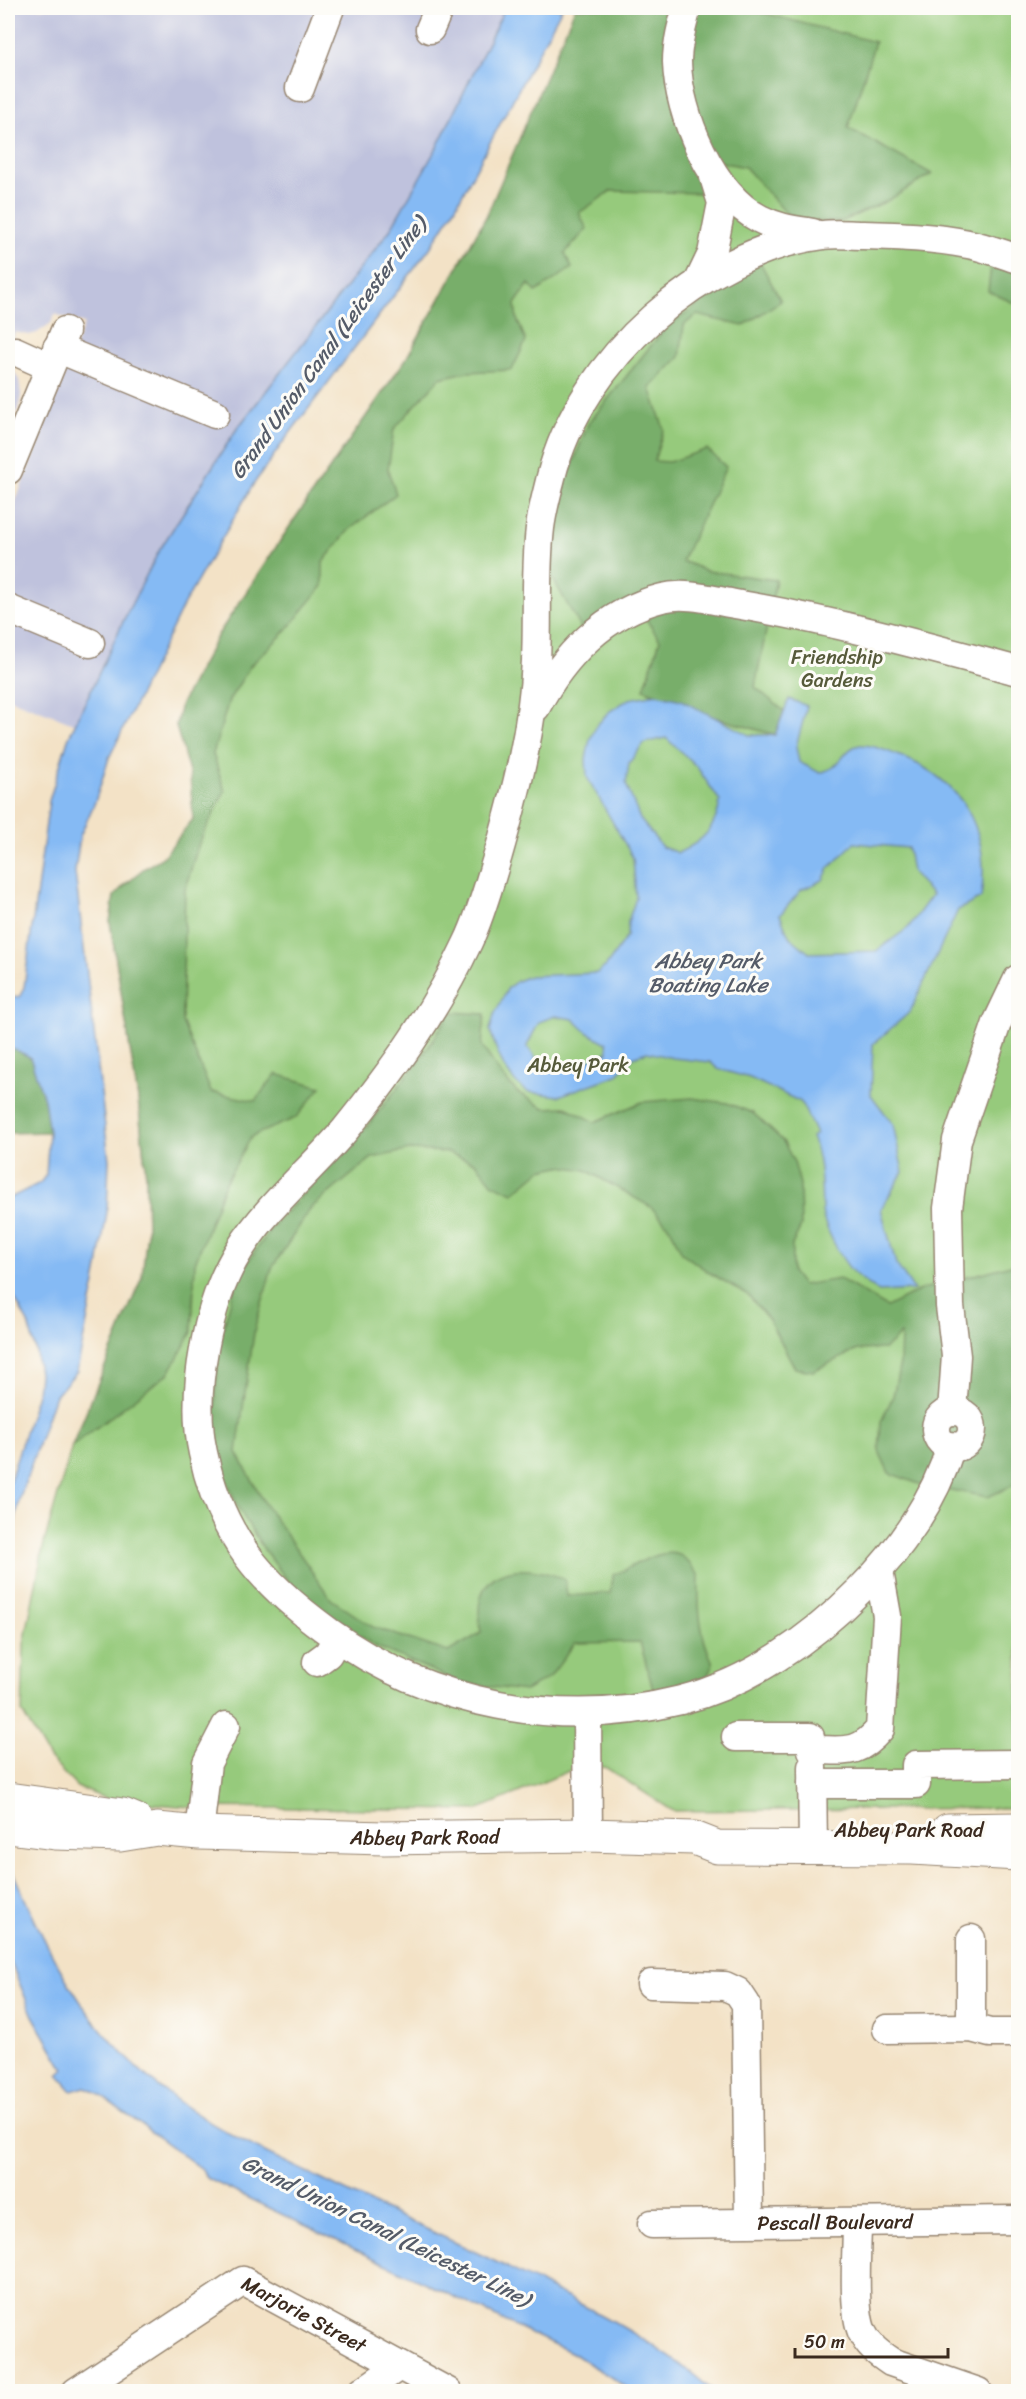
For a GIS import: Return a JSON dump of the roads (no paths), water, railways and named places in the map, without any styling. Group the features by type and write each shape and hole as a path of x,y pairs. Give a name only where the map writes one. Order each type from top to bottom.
{"main road":[{"name":"Abbey Park Road","path":"19,1814 123,1815 157,1829 199,1833 384,1838 588,1835 694,1838 717,1847 813,1839 1018,1829"},
{"name":"Abbey Park Road","path":"813,1839 1018,1854"}],"street":[{"path":"300,88 330,8"},
{"path":"687,8 679,38 677,62 681,88 699,145 714,175 722,203 712,254 699,281"},
{"path":"714,175 740,204 760,219 785,229 825,234 898,236 970,244 1018,259"},
{"path":"825,234 758,251 699,281 640,329 600,377 571,420 553,468 540,527 532,714 510,812 470,939 429,1014 392,1070 340,1135 270,1211 238,1251 218,1297 203,1353 199,1414 202,1448 220,1507 232,1534 252,1564 279,1592 337,1638 385,1666 440,1690 494,1704 538,1711 587,1714 685,1699 729,1682 765,1664 805,1638 841,1610 879,1571 909,1531 930,1496 945,1467 951,1446 957,1447 970,1438 972,1427 968,1417 958,1411 952,1411 956,1356 950,1306 949,1199 957,1140 997,1023 1018,979"},
{"path":"8,470 57,348"},
{"path":"15,351 57,348 215,414"},
{"path":"532,714 550,680 600,626 633,606 665,597 685,596 787,613 1018,671"},
{"path":"8,609 90,643"},
{"path":"812,1750 856,1749 869,1742 880,1729 887,1616 879,1571"},
{"path":"317,1662 328,1654 337,1638"},
{"path":"587,1714 588,1835"},
{"path":"199,1833 207,1763 226,1726"},
{"path":"736,1737 810,1737 813,1839"},
{"path":"812,1784 916,1784 916,1765 1018,1764"},
{"path":"971,1939 971,2028"},
{"path":"651,1984 725,1986 738,1992 746,2004 749,2222"},
{"path":"887,2029 971,2028 990,2033 1018,2033"},
{"name":"Pescall Boulevard","path":"652,2224 1018,2220"},
{"path":"857,2223 857,2307 859,2323 866,2339 878,2354 891,2362 978,2391"},
{"name":"Marjorie Street","path":"75,2391 243,2280 448,2391"},
{"path":"362,2391 399,2366"}],"water":[{"name":"Grand Union Canal (Leicester Line)","path":"505,8 562,8 454,210 430,248 253,485 184,604 109,758 95,802 80,836 75,872 109,1160 107,1212 77,1371 54,1398 19,1501 8,1561 8,1486 37,1394 39,1374 28,1323 8,1286 8,1199 40,1183 46,1175 49,1132 44,1099 30,1057 8,1046 8,999 20,996 24,987 49,801 68,739 160,549 236,430 390,230 436,149"},
{"name":"Abbey Park Boating Lake","path":"657,694 681,700 749,735 775,735 789,699 807,706 796,747 799,762 820,773 832,768 855,746 875,747 900,756 941,779 968,812 977,831 982,851 981,898 958,910 910,1012 873,1044 871,1095 893,1124 903,1172 881,1209 896,1264 914,1290 879,1292 853,1272 839,1252 823,1217 819,1164 812,1137 816,1134 801,1102 750,1078 718,1069 710,1062 673,1058 647,1052 633,1057 617,1075 559,1096 528,1092 516,1083 504,1067 490,1030 494,1015 508,988 517,981 530,976 597,973 606,966 627,936 628,922 636,898 633,858 587,777 586,759 590,739 597,725 610,711 629,699","holes":["666,738 697,767 720,801 712,827 695,844 678,853 662,847 640,819 626,784 629,763 644,743","854,843 908,848 912,872 932,895 908,928 876,951 809,953 789,936 780,915 801,890 823,880 829,868","555,1016 573,1019 588,1033 607,1043 608,1052 577,1065 536,1059 527,1046 539,1022"]},
{"name":"Grand Union Canal (Leicester Line)","path":"8,1861 58,1966 73,1990 108,2037 128,2059 169,2094 211,2123 255,2147 513,2270 610,2320 674,2360 713,2391 632,2391 576,2355 206,2178 202,2169 93,2090 85,2087 72,2091 58,2075 64,2069 33,2016 8,1956"}],"park label":[{"name":"Friendship Gardens","path":"837,668"},
{"name":"Abbey Park","path":"578,1065"}]}
